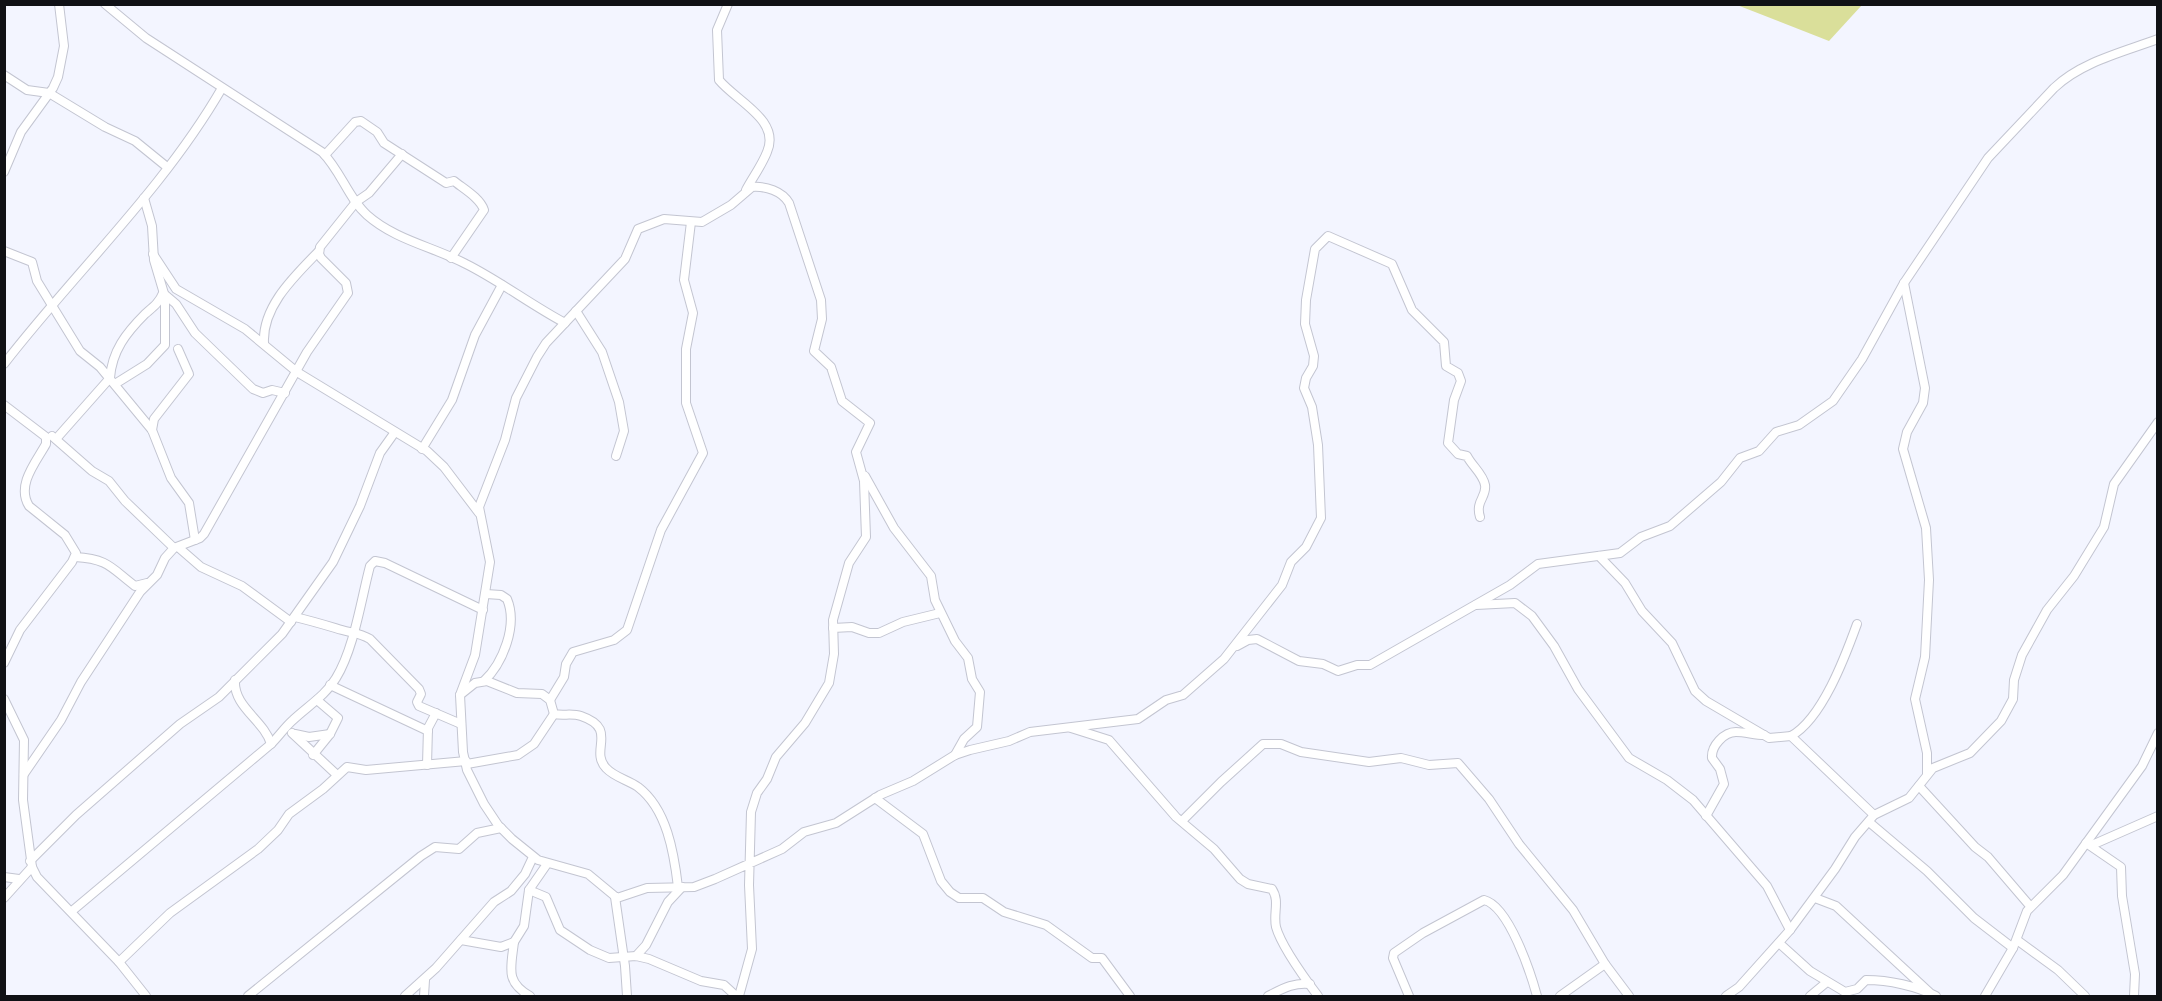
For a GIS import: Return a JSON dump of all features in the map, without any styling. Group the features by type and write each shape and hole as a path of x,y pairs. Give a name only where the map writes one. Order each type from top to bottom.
{"street":[{"path":"4,172 21,132 50,93 58,77 64,51 59,4"},
{"path":"105,4 146,38 325,155 340,172 356,202 368,215 394,233 451,258 565,322"},
{"path":"728,4 718,23 716,70 719,80 764,122 771,138 767,154 746,189 731,205 711,218 702,222 664,219 638,229 625,259 539,353 523,384 505,440 479,503 479,513 490,562 475,655 460,695 466,763 484,804 501,828 533,857 547,864 578,869 588,874 615,897 625,897 658,886 694,887 782,849 804,832 836,824 875,798 913,781 955,755 1009,741 1030,732 1138,719 1166,700 1183,695 1236,646 1282,585 1292,560 1306,547 1321,518 1317,445 1312,407 1304,388 1306,378 1313,366 1314,356 1305,324 1307,290 1315,249 1326,237 1333,236 1392,264 1412,310 1444,342 1446,366 1458,373 1461,381 1455,399 1448,443 1458,454 1467,456 1484,481 1485,491 1478,504 1480,517"},
{"path":"1236,646 1248,640 1257,639 1299,661 1345,670 1357,665 1373,664 1509,585 1538,564 1620,553 1641,537 1677,522 1721,482 1740,458 1760,449 1776,432 1799,425 1833,401 1862,359 1904,283 1993,151 2063,79 2086,66 2157,39"},
{"path":"4,75 27,90 50,93 105,127 135,141 167,167"},
{"path":"4,364 144,198 222,88"},
{"path":"325,155 358,120 373,129 384,143 446,183 455,182 484,207 482,214 474,222 451,258"},
{"path":"264,343 265,327 270,312 319,251 330,232 356,202 369,193 402,154"},
{"path":"529,890 548,898 560,930 571,939 607,958 636,956 701,981 719,983 737,996 752,949 749,827 757,793 778,753 805,723 828,687 833,670 833,628 849,563 866,537 861,469 857,448 868,431 870,423 842,401 831,367 814,351 822,319 821,300 789,203 782,194 765,187 746,189"},
{"path":"56,439 112,381 147,364 165,345 163,293 153,254 152,226 144,198"},
{"path":"550,700 564,676 566,664 573,652 614,640 627,630 661,530 703,453 686,409 686,349 693,313 684,280 691,222"},
{"path":"4,251 32,262 37,281 80,351 112,381 152,430 171,478 189,503 195,540"},
{"path":"24,774 61,720 81,682 150,582 176,548 204,534 297,372 349,289 321,258 319,251"},
{"path":"153,254 176,289 264,343 297,372 422,449 444,467 479,513"},
{"path":"1904,283 1925,388 1923,403 1907,432 1903,449 1926,528 1929,579 1925,657 1915,699 1927,753 1927,774"},
{"path":"422,449 452,400 476,335 502,285"},
{"path":"112,381 110,365 117,348 140,320 157,304 163,293"},
{"path":"163,293 176,304 195,333 253,389 263,393 272,390 285,393"},
{"path":"576,310 602,352 619,402 624,431 616,456"},
{"path":"152,430 154,419 189,374 178,349"},
{"path":"4,405 45,437 46,444 25,485 26,500 73,544 76,553 20,630 4,663"},
{"path":"1726,996 1739,987 1790,930 1815,898 1855,837 1871,818 1909,798 1933,768 1970,753 2001,721 2013,699 2014,680 2022,655 2047,610 2074,576 2086,552 2101,533 2114,484 2157,422"},
{"path":"33,427 56,439 92,471 110,481 125,501 176,548 201,567 243,586 293,619 353,631 370,639 419,689 421,694 417,702 419,706 461,724"},
{"path":"4,898 31,864 76,815 180,724 219,697 269,649 333,562 360,506 380,453 395,432"},
{"path":"861,469 894,528 931,576 940,613 968,658 971,677 981,698 977,727 964,739 955,755"},
{"path":"1599,556 1625,583 1642,611 1672,643 1695,691 1706,701 1771,738 1791,736 1806,724 1835,678 1857,624"},
{"path":"75,557 93,559 113,566 135,586 150,582"},
{"path":"72,911 271,744 330,685 341,669 370,566 375,561 385,563 483,610"},
{"path":"484,681 503,654 510,625 507,599 501,595 486,594"},
{"path":"1476,605 1505,602 1515,603 1523,608 1554,646 1578,689 1629,758 1684,792 1767,886 1790,930"},
{"path":"833,628 852,627 874,633 903,622 940,613"},
{"path":"235,680 238,697 268,734 271,744"},
{"path":"119,962 170,914 258,849 280,828 289,814 323,789 336,774 347,767 366,770 466,763 518,755 534,744 554,714 550,700 542,694 517,693 484,681 475,683 460,695"},
{"path":"330,685 428,731"},
{"path":"4,699 8,712 24,740 23,800 31,864 37,877 119,962 146,996"},
{"path":"313,755 330,734 338,716 317,700"},
{"path":"427,765 428,731 436,713"},
{"path":"554,714 581,716 602,731 601,751 606,768 639,788 652,801 662,817 680,887"},
{"path":"1068,727 1109,740 1182,821 1214,849 1240,879 1248,884 1272,889 1277,900 1276,929 1297,968 1318,996"},
{"path":"1706,816 1724,784 1720,769 1712,758 1712,752 1718,742 1736,732 1765,735"},
{"path":"280,734 292,733 309,737 330,734"},
{"path":"292,733 336,774"},
{"path":"1985,996 2015,944 2030,906 2063,875 2089,844 2142,766 2157,733"},
{"path":"1791,736 1974,918 2051,964 2085,996"},
{"path":"1182,821 1263,744 1281,744 1301,752 1369,762 1401,758 1429,765 1454,762 1462,766 1489,799 1519,844 1573,910 1605,964 1629,996"},
{"path":"1919,786 1975,847 1988,857 2030,906"},
{"path":"875,798 923,834 941,881 950,892 958,898 983,898 1004,912 1049,927 1092,958 1102,958 1130,996"},
{"path":"2089,844 2157,816"},
{"path":"248,996 395,875 431,849 459,849 479,832 501,828"},
{"path":"2089,844 2121,867 2122,896 2135,974 2134,996"},
{"path":"405,996 425,980 494,902 511,891 525,874 533,857"},
{"path":"530,996 518,990 512,981 514,942 524,926 529,890 547,864"},
{"path":"4,877 20,879"},
{"path":"636,956 645,945 668,902 680,887"},
{"path":"615,897 624,957 625,995"},
{"path":"1815,898 1836,906 1934,995"},
{"path":"1408,996 1393,958 1394,953 1423,933 1484,900 1489,901 1502,916 1517,942 1529,966 1537,996"},
{"path":"461,940 501,947 514,942"},
{"path":"1779,943 1810,971 1845,992 1857,988 1866,980 1875,980 1934,995"},
{"path":"1560,996 1605,964"},
{"path":"424,996 425,980"},
{"path":"1268,996 1300,982 1310,984"},
{"path":"1810,996 1827,982"}],"green space":[{"path":"1737,5 1862,5 1829,41"}]}
